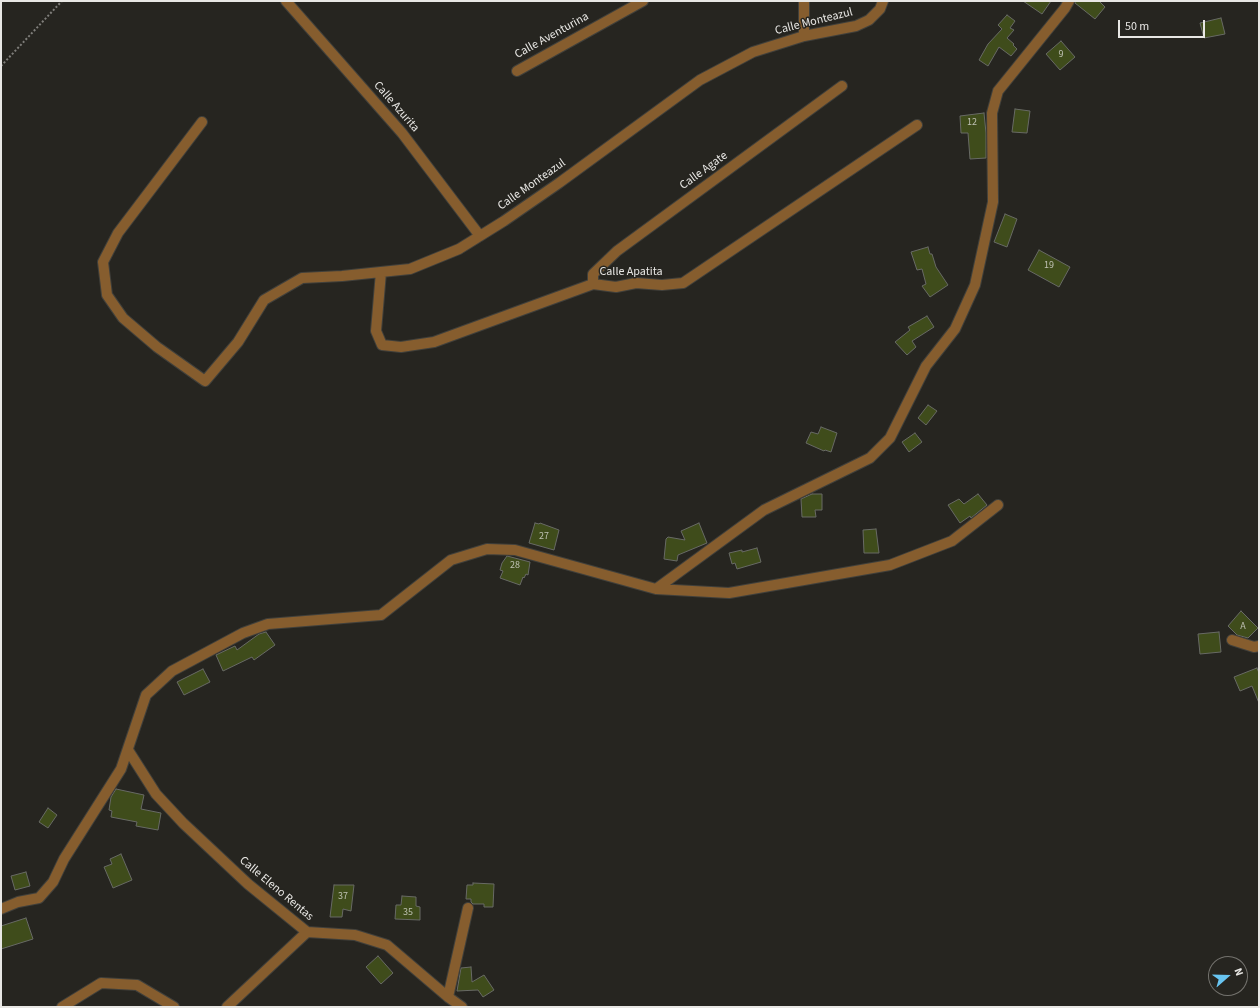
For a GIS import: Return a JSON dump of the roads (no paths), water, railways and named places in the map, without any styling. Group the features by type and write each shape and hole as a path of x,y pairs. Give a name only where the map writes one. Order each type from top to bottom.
{"street":[{"name":"Calle Azurita","path":"286,1 402,133 480,236"},
{"name":"Calle Aventurina","path":"517,71 643,1"},
{"path":"804,1 804,36"},
{"name":"Calle Monteazul","path":"202,122 118,233 103,262 107,295 123,318 157,347 205,382 238,342 264,300 302,278 410,269 459,249 559,184 700,80 752,52 804,36 856,26 869,20 880,9 883,1"},
{"path":"656,589 764,510 870,458 890,438 926,366 955,329 975,285 993,202 992,113 998,91 1069,1"},
{"name":"Calle Agate","path":"592,284 593,274 617,251 842,86"},
{"name":"Calle Apatita","path":"381,272 376,331 382,345 401,347 434,342 592,284 616,287 636,283 662,285 683,284 917,125"},
{"path":"1,909 18,902 39,898 53,882 64,859 121,769 146,695 172,671 243,633 268,624 381,615 451,560 487,548 515,550 656,589 729,593 890,565 952,541 998,504"},
{"path":"1232,640 1254,647 1259,646"},
{"name":"Calle Eleno Rentas","path":"128,750 156,794 183,823 248,884 307,932 355,935 387,945 448,997 462,1007"},
{"path":"448,997 468,908"},
{"path":"227,1007 307,932"},
{"path":"62,1007 101,983 137,985 174,1007"}]}
